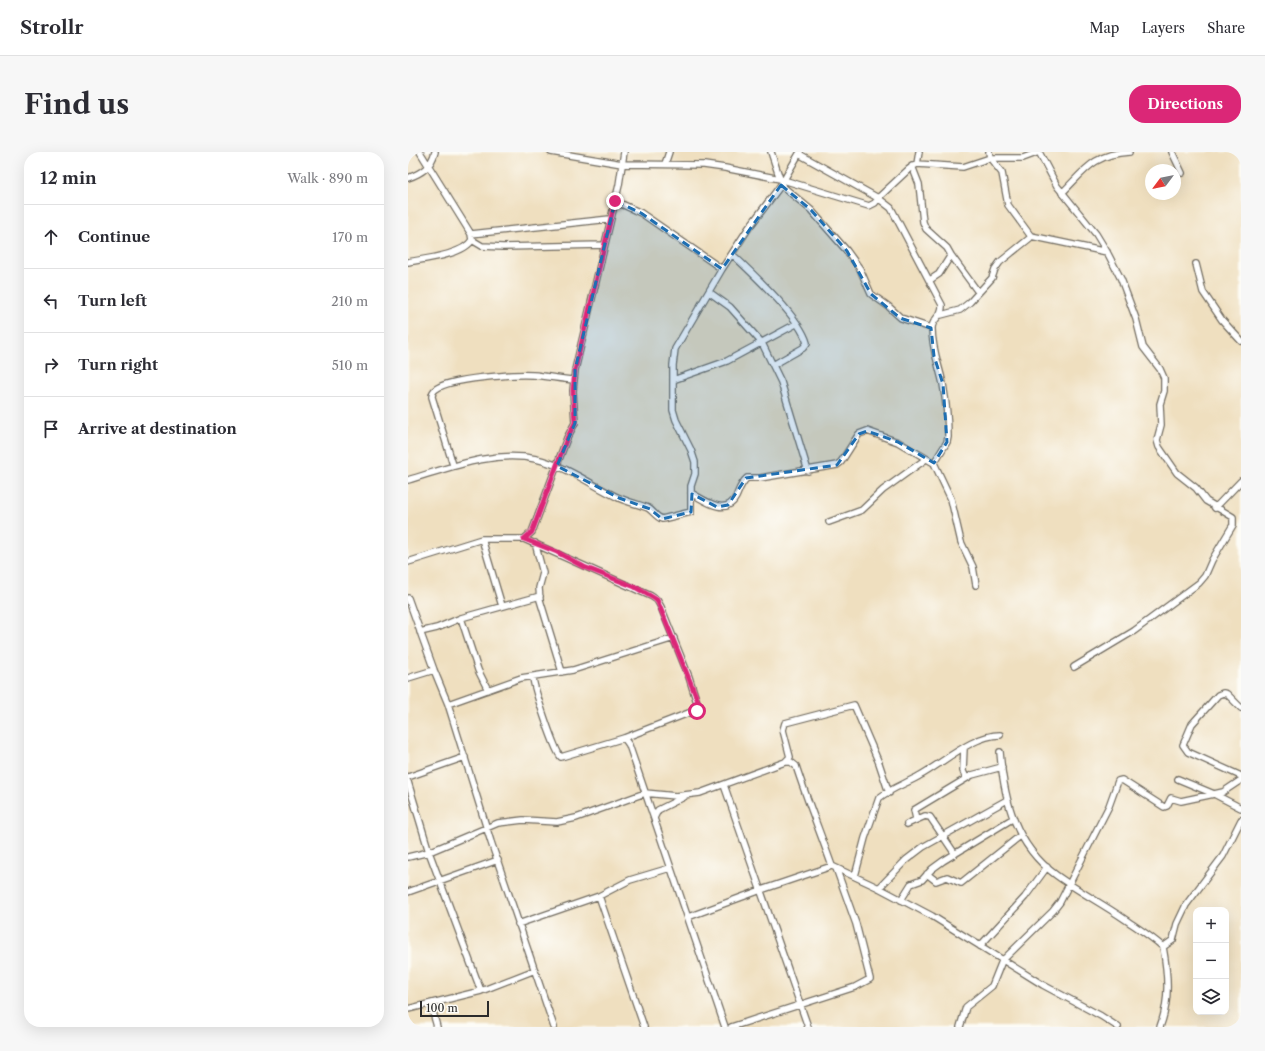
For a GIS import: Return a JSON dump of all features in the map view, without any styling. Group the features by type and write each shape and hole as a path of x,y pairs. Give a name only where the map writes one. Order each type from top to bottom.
{"street":[{"path":"420,152 471,234 472,240 482,246 604,245"},
{"path":"408,178 419,174 429,166 435,152"},
{"path":"553,152 622,164 704,165 782,182 866,206 872,205 915,165 963,167 990,155 1023,158 1039,152 1062,193 1096,234 1107,252 1121,279 1136,319 1143,347 1160,369 1164,378 1164,391 1160,404 1162,425 1157,444 1177,473 1196,488 1206,501 1215,508 1233,517 1233,525 1212,560 1205,576 1191,589 1134,631 1074,667"},
{"path":"524,539 532,532 567,438 575,423 573,380 615,201 624,152"},
{"path":"665,164 669,152"},
{"path":"771,152 782,182 811,210 847,251 860,269 871,294 888,306 901,318 932,328"},
{"path":"919,152 915,165 919,184 923,222 926,229 947,248 978,292"},
{"path":"1062,193 1093,162 1111,154 1129,152"},
{"path":"1172,152 1182,173"},
{"path":"408,480 453,465 489,459 519,457 537,460 557,466 618,498 650,509 662,519 691,512 691,493 695,462 673,410 675,349 722,268 782,182 800,153 878,198 891,208 942,305 941,315"},
{"path":"990,155 1002,173 1008,205 1031,236 1107,252"},
{"path":"615,201 640,213 722,268"},
{"path":"471,234 610,219"},
{"path":"934,463 948,442 948,432 943,384 934,356 932,328 935,321 941,315 960,310 970,302 992,278 995,268 1000,262 1022,246 1031,236"},
{"path":"408,262 457,251 466,247 472,240"},
{"path":"732,254 768,290 796,324 806,340 806,346 773,365"},
{"path":"930,280 939,274 951,255"},
{"path":"1196,264 1203,292 1216,313 1241,340"},
{"path":"709,292 741,318 762,343 781,382 808,471"},
{"path":"673,380 719,364 796,324"},
{"path":"453,465 432,397 434,390 456,382 486,378 532,375 573,380"},
{"path":"691,493 717,506 723,507 732,502 742,483 747,478 760,478 808,471 832,466 841,462 859,434 867,431 898,442 934,463 951,499 961,542 973,567 976,585"},
{"path":"829,522 862,510 884,490 926,459"},
{"path":"1215,508 1241,481"},
{"path":"482,539 502,606"},
{"path":"408,562 482,539 524,539 651,596 657,600 661,607 674,638 699,709 624,738 564,757 558,756 533,677"},
{"path":"535,544 543,573 540,596 562,672"},
{"path":"420,632 437,628 461,618 540,596"},
{"path":"408,601 448,704 518,924 554,1027"},
{"path":"461,618 478,670 488,690"},
{"path":"448,704 521,678 562,672 674,638"},
{"path":"408,678 434,670"},
{"path":"1241,708 1227,694 1222,693 1218,695 1192,724 1183,745 1188,752 1241,776"},
{"path":"785,762 790,754 783,730 785,723 854,705 879,763 889,793"},
{"path":"855,876 877,801 881,796 928,772 982,738 1000,735"},
{"path":"624,738 628,745 645,793 725,1027"},
{"path":"964,748 963,771 966,778"},
{"path":"1000,752 1007,800 1012,819 1020,836 1030,851 1046,867 1069,884 1120,916 1163,947 1167,971 1168,997 1160,1027"},
{"path":"408,777 465,757"},
{"path":"408,857 429,852 498,823 522,820 547,822 563,820 645,793 676,796 700,794 785,762 791,762 796,766 856,924 870,977 869,980 855,986 731,1027"},
{"path":"916,819 914,810 966,778 979,772 1002,767"},
{"path":"960,1027 966,1007 992,986 1002,961 1053,911 1069,884 1109,806 1119,780 1164,807 1167,806 1171,798 1181,801 1223,792 1241,780"},
{"path":"1178,780 1214,794 1241,808"},
{"path":"408,782 429,852 481,991"},
{"path":"724,785 808,1027"},
{"path":"654,819 658,810 691,794"},
{"path":"879,888 912,855 943,835 1007,800"},
{"path":"907,824 925,816 930,817 955,854"},
{"path":"901,900 911,884 922,880 943,861 1012,819"},
{"path":"1163,947 1173,940 1177,924 1186,905 1224,856 1241,820"},
{"path":"927,874 936,881 947,877 961,883 1020,836"},
{"path":"408,892 498,860"},
{"path":"688,917 760,890 834,867 855,876 932,916 1002,961 1118,1027"},
{"path":"980,946 1024,898 1046,867"},
{"path":"518,924 599,896 630,880 670,868"},
{"path":"599,896 644,1027"},
{"path":"408,1009 431,1005 481,991 535,970"},
{"path":"431,1005 437,1027"}],"highlighted area":[{"path":"781,185 811,210 847,251 871,294 900,318 931,328 934,356 943,384 947,442 934,463 898,442 867,431 859,434 837,465 746,478 728,505 717,507 692,494 691,512 662,519 650,509 619,498 557,466 575,423 575,370 615,201 641,213 722,269"}],"route":[{"path":"615,201 573,380 575,423 567,438 532,532 524,539 557,552 584,567 635,587 657,600 700,706 697,711"}]}
